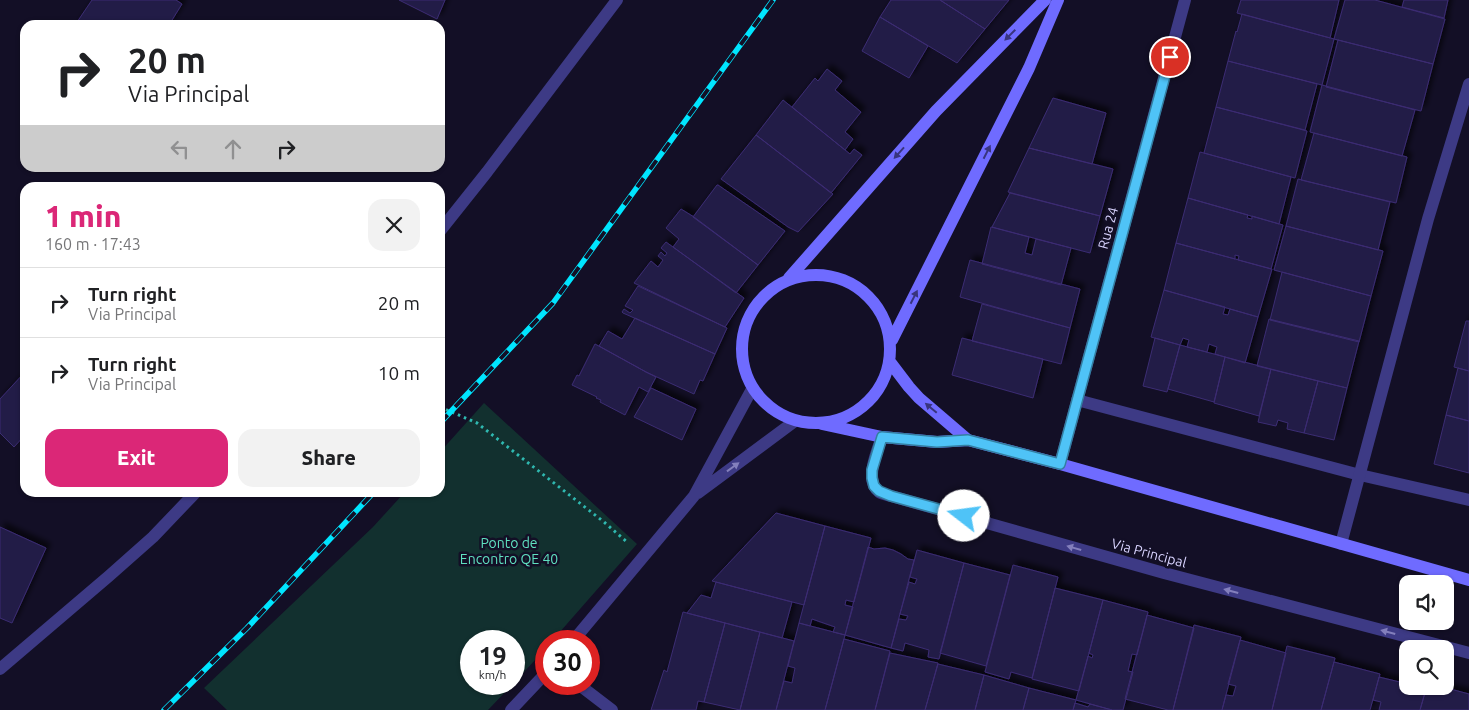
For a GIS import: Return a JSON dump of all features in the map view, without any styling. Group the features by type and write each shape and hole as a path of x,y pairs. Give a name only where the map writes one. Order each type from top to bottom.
{"street":[{"path":"445,225 617,0"},
{"path":"1045,0 936,111 789,278 771,289 752,309 742,335 742,363 752,388 770,409 795,421 822,424 882,437 937,442 968,440 1060,464 1469,580"},
{"path":"822,424 849,417 871,400 886,377 890,362 892,340 1029,68 1058,0"},
{"name":"Rua 24","path":"1060,464 1186,0"},
{"path":"1341,544 1428,219 1469,84"},
{"path":"789,278 823,275 849,282 871,299 886,323 892,340"},
{"path":"890,362 919,398 968,440"},
{"path":"582,630 694,496 752,388"},
{"path":"1077,400 1360,475 1469,500"},
{"path":"694,496 795,421"},
{"name":"Via Principal","path":"882,437 872,470 872,478 874,486 879,491 891,496 1174,575 1469,653"},
{"path":"0,669 109,576 152,537 191,497"},
{"path":"511,710 535,685"},
{"path":"592,695 612,710"}],"path":[{"path":"445,409 476,423 604,522 643,556"}],"green space":[{"name":"Ponto de Encontro QE 40","path":"484,403 637,544 562,630 535,630 535,660 525,671 525,630 460,630 460,695 502,695 488,710 227,710 204,688 373,527 400,497 445,497 445,446"}],"building":[{"path":"92,0 176,0 182,4 172,20 78,20"},
{"path":"399,0 445,0 437,19"},
{"path":"891,0 940,0 985,29 957,63 880,17"},
{"path":"940,0 1009,0 985,29"},
{"path":"1241,0 1339,0 1330,38 1237,13"},
{"path":"1345,0 1375,0 1445,19 1433,64 1334,39"},
{"path":"1404,0 1448,0 1444,18 1402,7"},
{"path":"1242,14 1334,39 1322,85 1228,61"},
{"path":"880,17 928,46 909,78 862,51"},
{"path":"1338,40 1433,64 1421,111 1326,87"},
{"path":"1228,61 1317,84 1305,130 1216,107"},
{"path":"827,69 842,81 835,90 861,112 845,132 853,139 845,150 792,107 815,78 818,81"},
{"path":"1322,85 1415,110 1402,156 1310,132"},
{"path":"1053,98 1106,113 1092,164 1029,148"},
{"path":"783,100 850,154 854,149 862,155 831,193 756,135"},
{"path":"1216,107 1307,131 1295,178 1204,153"},
{"path":"1314,133 1407,157 1396,203 1301,180"},
{"path":"756,135 833,194 798,232 788,227 721,179"},
{"path":"1029,148 1113,169 1100,216 1008,192"},
{"path":"1200,152 1291,177 1279,224 1188,198"},
{"path":"1298,179 1390,202 1378,250 1286,226"},
{"path":"717,185 785,231 758,265 693,217"},
{"path":"1010,193 1100,216 1090,253 992,227"},
{"path":"1188,198 1248,215 1247,218 1252,219 1252,216 1283,225 1271,269 1238,260 1239,256 1235,255 1235,259 1176,243"},
{"path":"681,209 758,265 736,293 673,247 679,239 666,228"},
{"path":"1286,226 1383,251 1371,296 1274,270"},
{"path":"991,227 1029,237 1025,253 1032,255 1036,239 1071,248 1061,285 982,264"},
{"path":"666,242 744,298 725,327 634,283 651,261 658,267 663,260 658,256 661,252 665,256 667,253 661,248"},
{"path":"1176,243 1272,269 1258,317 1164,290"},
{"path":"970,260 1080,289 1070,328 960,297"},
{"path":"1282,272 1371,296 1359,342 1270,320"},
{"path":"638,286 727,328 715,354 623,313 624,309 630,313 633,310 625,306"},
{"path":"1164,290 1225,307 1223,314 1228,315 1230,309 1258,317 1245,363 1215,354 1217,347 1209,344 1207,352 1187,347 1189,340 1183,338 1180,345 1151,337"},
{"path":"982,304 1070,328 1061,364 972,341"},
{"path":"635,318 715,354 703,381 700,380 694,394 646,372 599,346 608,331 622,339"},
{"path":"1269,319 1359,341 1347,388 1257,366"},
{"path":"1466,321 1469,321 1469,371 1454,367"},
{"path":"962,338 1043,359 1033,398 952,375"},
{"path":"1155,338 1180,345 1167,392 1143,386"},
{"path":"595,344 656,377 648,392 639,387 625,415 600,402 601,400 597,397 572,385 577,375 579,376"},
{"path":"1180,345 1225,357 1214,402 1168,389"},
{"path":"1225,357 1271,369 1259,416 1214,403"},
{"path":"1458,368 1469,371 1469,421 1446,415"},
{"path":"1271,369 1318,381 1304,433 1287,429 1288,423 1278,420 1276,426 1258,422"},
{"path":"20,377 20,440 14,447 0,433 0,399"},
{"path":"1318,381 1347,388 1334,440 1304,433"},
{"path":"651,388 696,409 682,440 634,417"},
{"path":"1446,415 1469,421 1469,473 1434,464"},
{"path":"776,513 825,526 804,605 712,581"},
{"path":"825,526 871,538 854,602 846,600 845,605 853,607 845,635 833,632 835,627 812,619 810,626 799,623"},
{"path":"0,527 46,548 12,623 0,618"},
{"path":"868,547 893,550 908,559 914,560 891,648 845,635"},
{"path":"917,550 964,563 939,659 928,657 929,650 905,643 903,651 891,648 899,619 906,620 908,616 900,614 909,582 915,584 917,579 910,577"},
{"path":"964,563 1010,575 986,666 940,653"},
{"path":"1013,565 1058,577 1032,678 1011,672 1009,679 985,672"},
{"path":"716,582 792,602 782,638 687,613 701,595 711,598"},
{"path":"1055,588 1103,600 1079,691 1032,679"},
{"path":"1103,600 1148,612 1137,655 1132,654 1128,671 1133,672 1123,710 1112,710 1076,700 1088,656 1092,658 1093,655 1089,653"},
{"path":"683,612 725,623 704,702 698,701 696,710 651,710 664,670 667,672"},
{"path":"1147,615 1194,628 1173,710 1125,699"},
{"path":"725,623 760,632 740,710 704,702"},
{"path":"799,623 845,635 825,710 776,710 784,681 792,683 795,668 788,666"},
{"path":"1194,625 1241,637 1222,710 1173,710"},
{"path":"760,632 794,641 776,710 740,710"},
{"path":"844,639 890,651 875,710 825,710"},
{"path":"1240,640 1286,653 1272,710 1222,710 1226,695 1233,696 1236,686 1228,684"},
{"path":"1287,646 1335,658 1321,710 1272,710"},
{"path":"890,653 938,663 925,710 875,710"},
{"path":"1334,662 1380,674 1370,710 1321,710"},
{"path":"938,664 984,675 975,710 925,710"},
{"path":"984,675 1029,688 1023,710 975,710"},
{"path":"1379,677 1399,682 1399,695 1424,695 1420,710 1379,710 1381,702 1373,700"},
{"path":"1029,688 1076,700 1073,710 1023,710"},
{"path":"1454,690 1469,694 1469,710 1420,710 1424,695 1454,695"},
{"path":"1075,703 1088,707 1090,704 1112,710 1073,710"}],"railway":[{"path":"445,418 553,303 773,0"},
{"path":"164,710 247,628 369,497"}],"route":[{"path":"964,516 879,491 874,486 872,470 882,437 937,442 968,440 1060,464 1170,57"}]}
